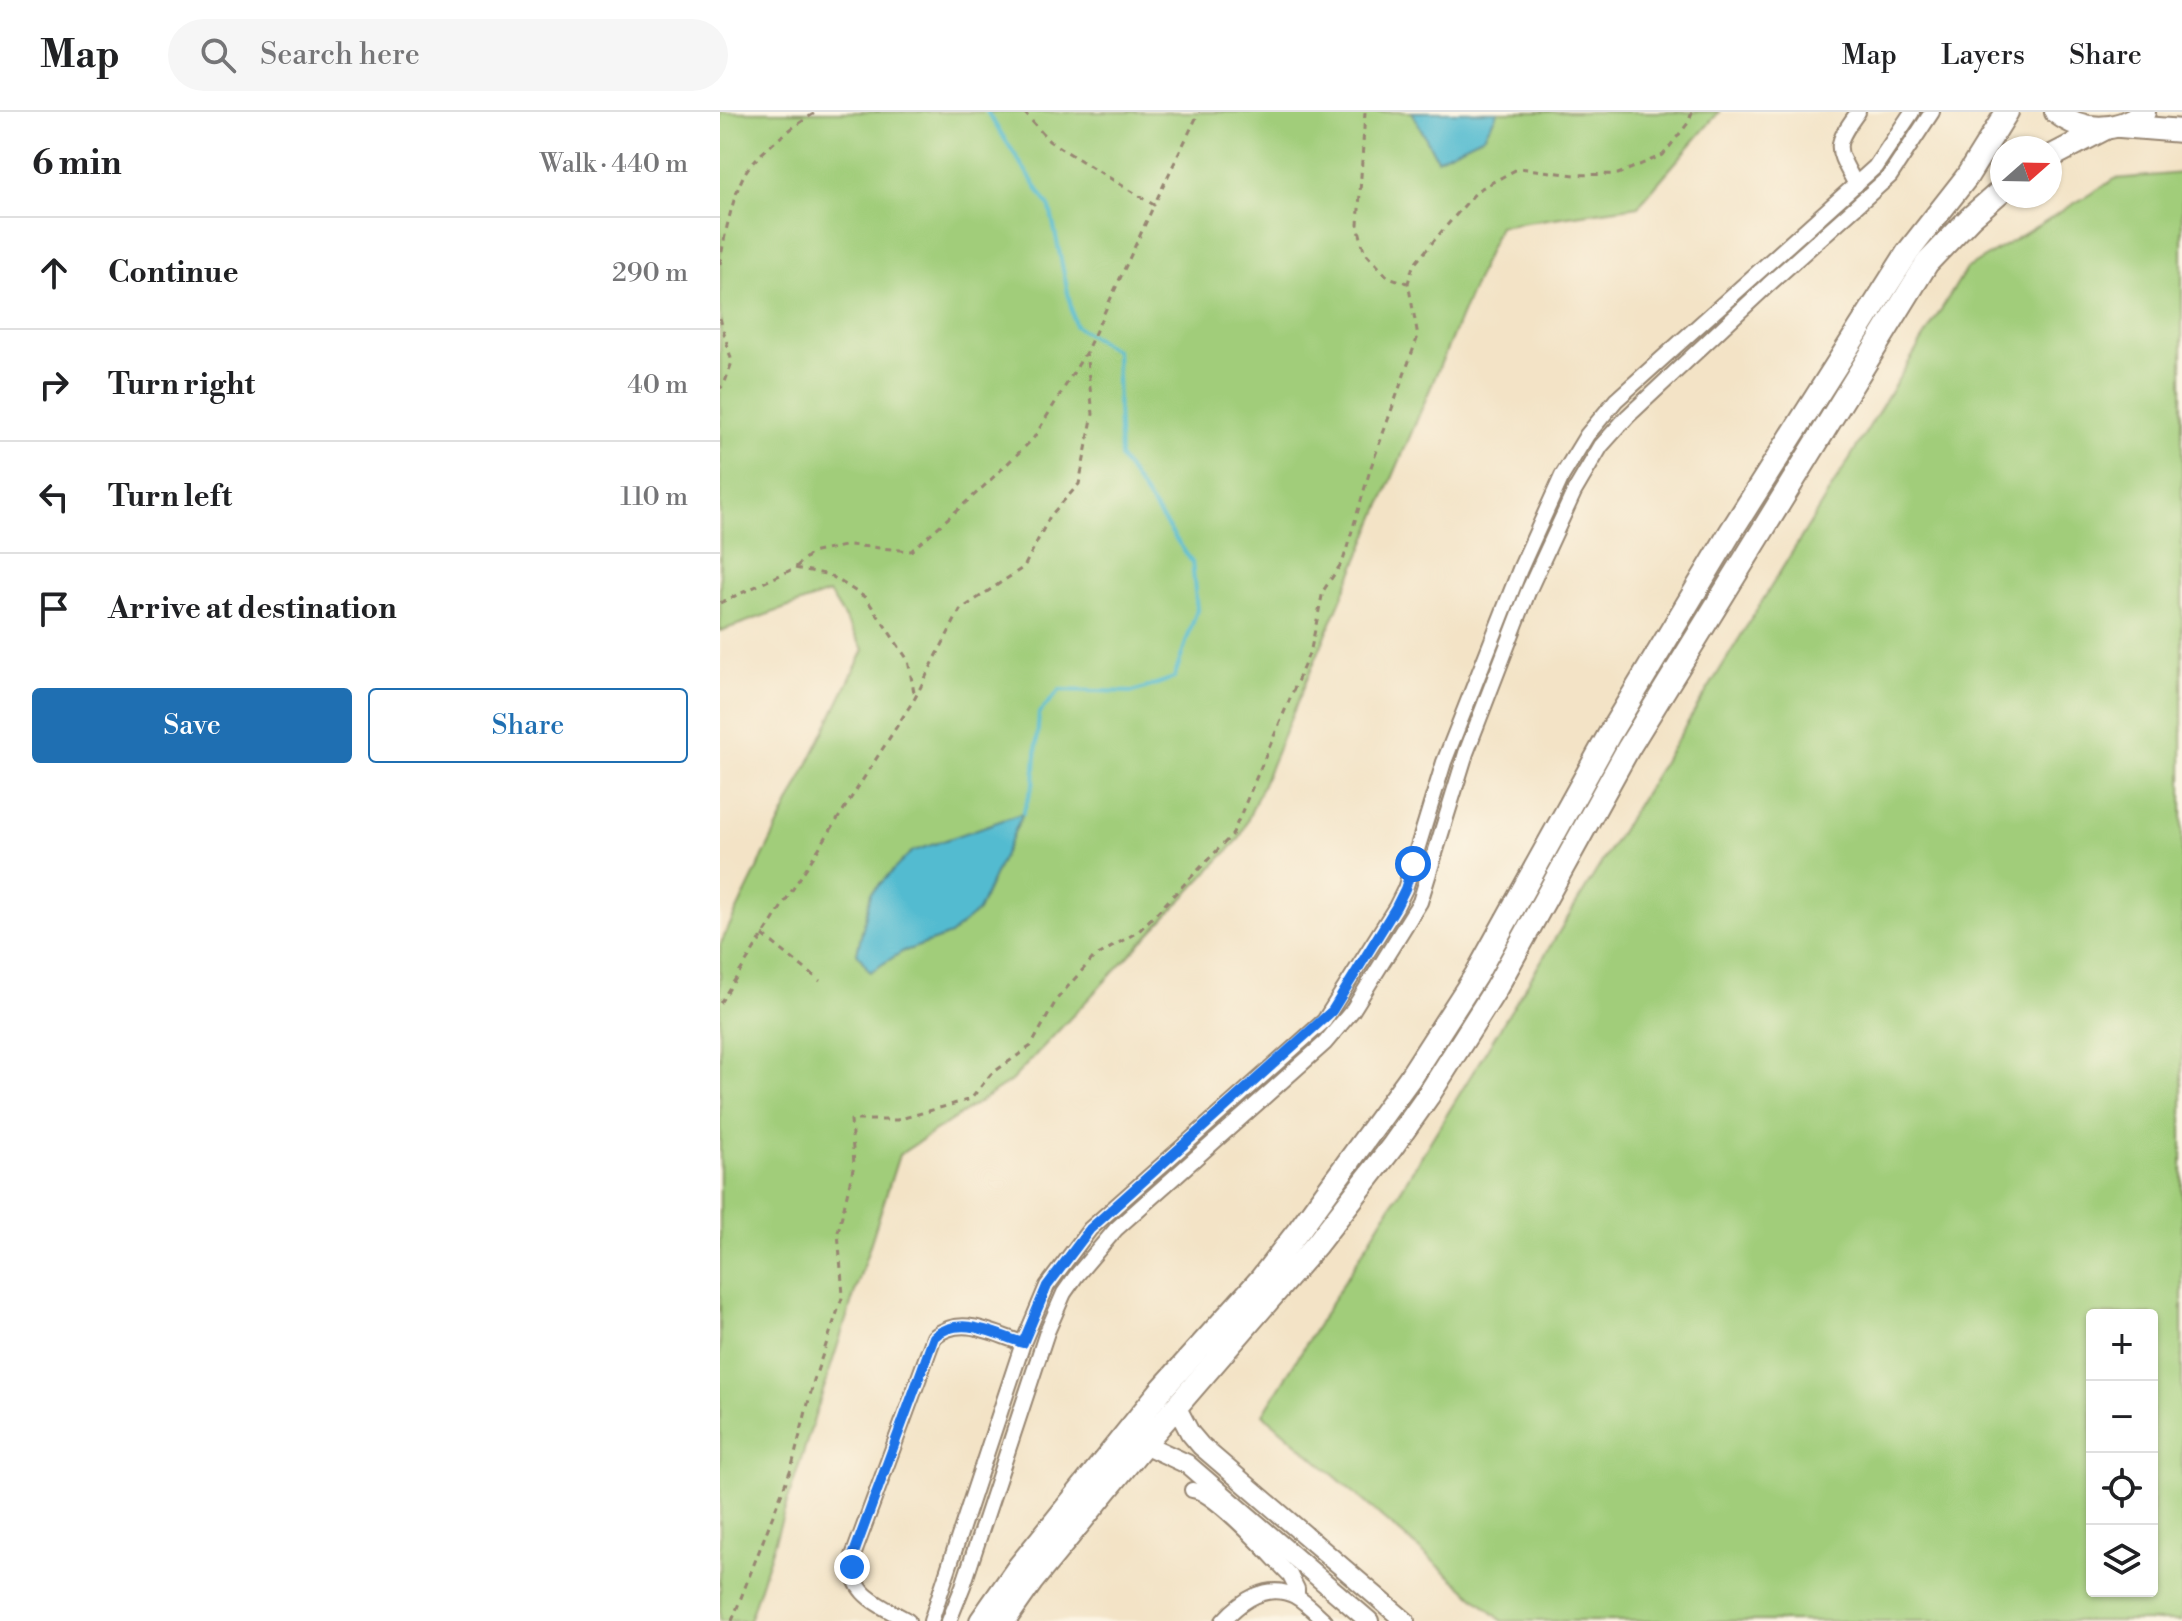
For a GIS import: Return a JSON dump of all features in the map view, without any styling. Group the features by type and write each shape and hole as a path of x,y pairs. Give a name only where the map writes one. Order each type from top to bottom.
{"main road":[{"path":"981,1621 1018,1568 1162,1389 1261,1279 1409,1079 1476,975 1610,733 1730,533 1908,252 1966,178 2007,112"},
{"path":"2056,112 2081,126 2182,131"},
{"path":"2062,151 2144,112"},
{"path":"1004,1621 1032,1581 1144,1444 1316,1245 1428,1096 1495,990 1628,749 1927,263 1990,200"}],"street":[{"path":"1856,185 1838,145 1858,112"},
{"path":"949,1621 1047,1332 1064,1293 1116,1229 1340,1027 1420,902 1466,753 1528,592 1601,446 1875,167 1912,112"},
{"path":"931,1621 1023,1343 1047,1286 1090,1229 1332,1011 1405,889 1444,762 1480,665 1562,476 1587,435 1616,400 1890,176 1932,112"},
{"path":"1428,814 1445,818"},
{"path":"908,1621 865,1595 856,1585 853,1556 934,1337 943,1329 958,1324 1023,1343"},
{"path":"1176,1406 1190,1433 1201,1446 1405,1621"},
{"path":"1144,1444 1187,1464 1369,1621"},
{"path":"982,1469 999,1474"},
{"path":"1192,1490 1204,1493 1220,1506 1290,1575 1297,1589 1297,1597"},
{"path":"1223,1621 1246,1599 1258,1594 1285,1593 1297,1597 1325,1621"}],"path":[{"path":"720,264 723,240 745,172 791,127 817,112"},
{"path":"1024,112 1049,141 1154,205"},
{"path":"720,603 795,568 811,553 849,545 911,551 1033,439 1086,352 1199,112"},
{"path":"1365,112 1358,225 1364,251 1388,277 1408,283"},
{"path":"732,1621 792,1466 814,1380 843,1295 838,1232 854,1165 851,1120 897,1120 971,1099 991,1074 1031,1046 1057,999 1093,958 1139,931 1232,835 1311,649 1323,591 1343,561 1371,467 1418,336 1408,283 1413,266 1478,190 1519,168 1575,175 1618,174 1663,155 1688,123 1692,112"},
{"path":"720,318 732,362 720,388"},
{"path":"720,1003 915,698 960,610 1024,567 1050,516 1079,484 1093,414 1086,352"},
{"path":"795,568 830,575 866,598 908,660 915,698"},
{"path":"763,935 820,981"}],"green space":[{"path":"720,112 1719,112 1638,206 1499,226 1240,838 1011,1081 899,1155 749,1621 720,1621 720,945 864,650 829,593 720,631"},
{"path":"2182,173 2182,1621 1502,1621 1263,1414 1966,269 2115,179"}],"water":[{"path":"1412,112 1498,112 1484,136 1437,159"},
{"path":"1023,813 978,911 950,935 902,952 870,972 857,953 871,893 911,852"}],"waterway":[{"path":"987,112 1050,208 1075,326 1116,351 1120,458 1192,562 1197,610 1174,678 1133,692 1060,690 1039,713 1034,782 1023,813"}],"route":[{"path":"852,1567 853,1556 934,1337 943,1329 958,1324 1023,1343 1047,1286 1090,1229 1324,1021 1396,907 1413,864"}]}
